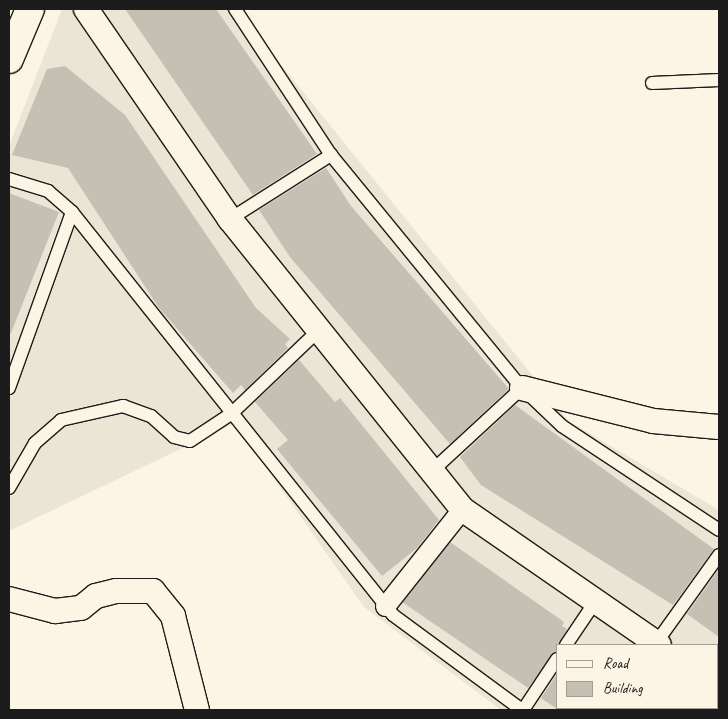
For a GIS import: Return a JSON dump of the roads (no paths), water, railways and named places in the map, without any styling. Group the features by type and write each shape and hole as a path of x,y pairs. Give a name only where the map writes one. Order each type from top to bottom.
{"main road":[{"path":"9,59 30,9"}],"street":[{"path":"86,9 230,219 462,509 658,644"},
{"path":"522,388 653,421 719,427"},
{"path":"385,606 462,509"},
{"path":"9,599 55,611 81,608 96,596 116,591 152,591 173,616 198,710"}],"lane":[{"path":"235,9 331,155 522,388 562,426 719,530"},
{"path":"652,83 719,80"},
{"path":"230,219 331,155"},
{"path":"9,179 48,191 72,212 385,606 415,634 522,710 556,660"},
{"path":"9,388 72,212"},
{"path":"9,488 35,443 61,420 123,406 151,416 174,437 190,441 231,414 319,330"},
{"path":"432,471 522,388"},
{"path":"658,644 719,555"},
{"path":"567,644 595,602"}]}
